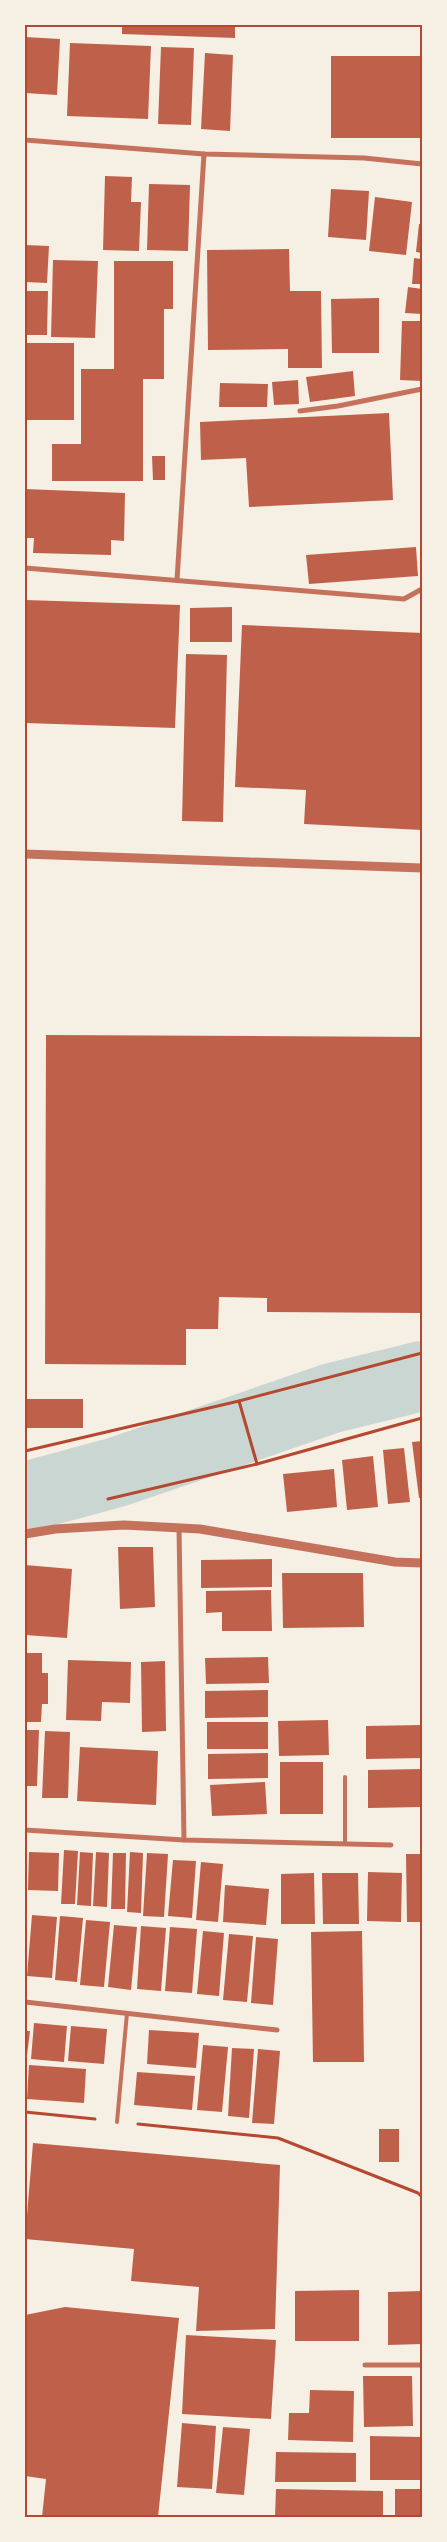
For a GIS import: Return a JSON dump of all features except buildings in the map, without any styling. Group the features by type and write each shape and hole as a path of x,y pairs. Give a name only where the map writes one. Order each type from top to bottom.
{"street":[{"path":"25,140 204,154 364,158 422,164"},
{"path":"177,580 204,154"},
{"path":"300,411 338,406 422,389"},
{"path":"25,568 404,599 422,589"},
{"path":"25,854 422,868"},
{"path":"25,1534 54,1529 124,1526 179,1527 395,1562 422,1563"},
{"path":"179,1527 184,1840"},
{"path":"25,1830 184,1840 390,1846"},
{"path":"25,2002 277,2030"},
{"path":"365,2365 422,2365"}],"lane":[{"path":"345,1777 345,1844"},
{"path":"117,2122 128,2013"}],"path":[{"path":"25,1451 239,1401 422,1353"},
{"path":"239,1401 257,1464"},
{"path":"100,1501 257,1464 422,1418"},
{"path":"25,2112 278,2138 418,2193 422,2198"}],"waterway":[{"path":"25,1497 117,1472 332,1398 422,1376"}]}
